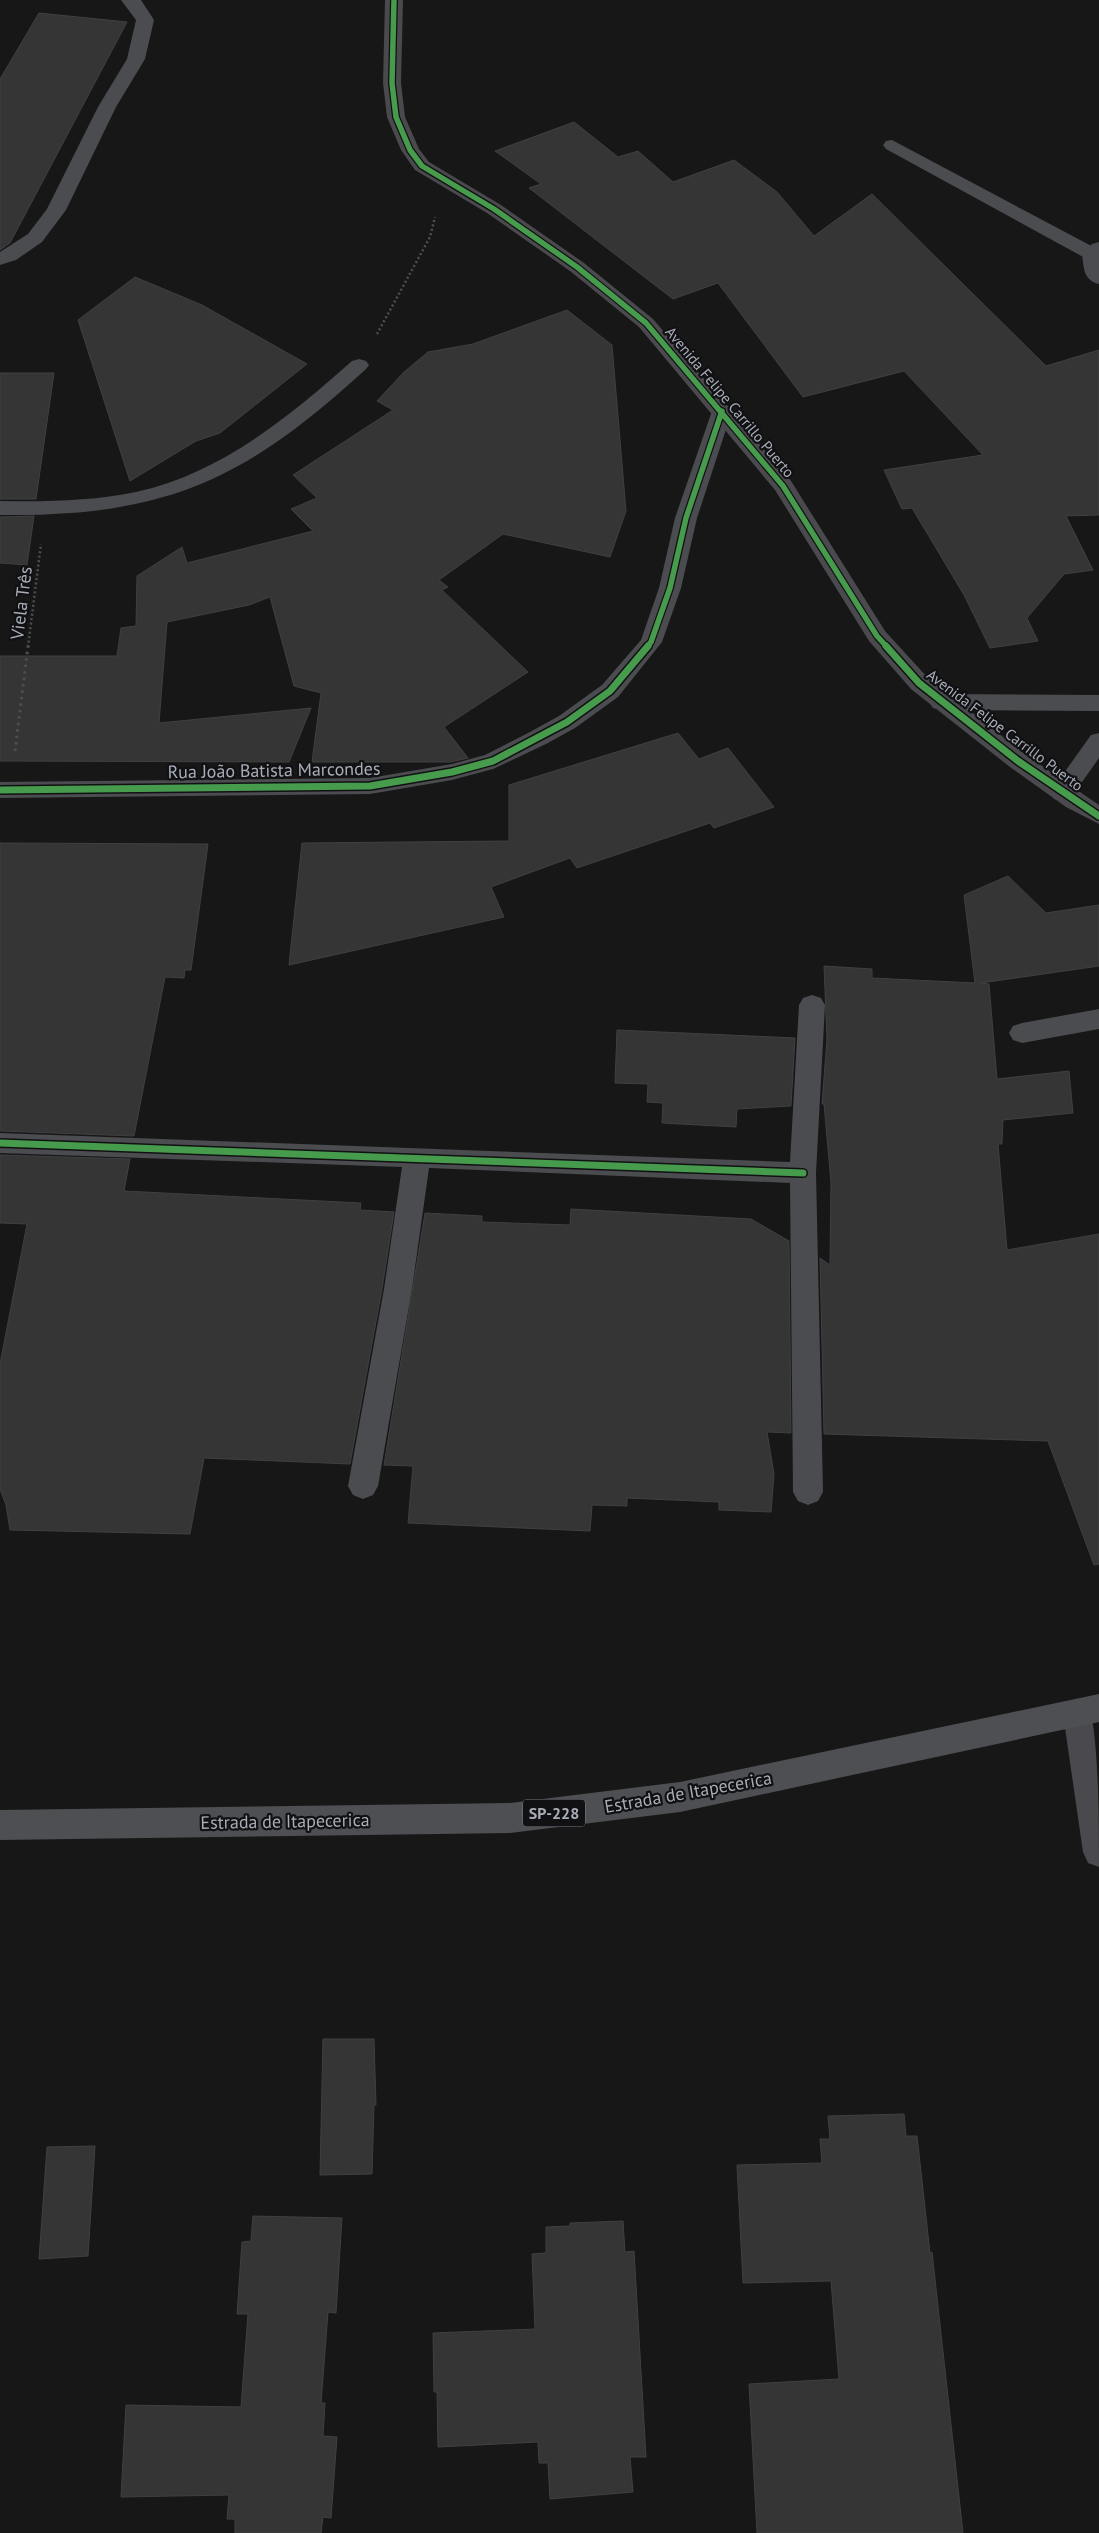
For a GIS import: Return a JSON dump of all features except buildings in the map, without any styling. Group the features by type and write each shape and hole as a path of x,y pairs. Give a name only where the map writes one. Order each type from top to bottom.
{"main road":[{"name":"Estrada de Itapecerica","path":"0,1825 510,1818 680,1797 1089,1711"}],"street":[{"path":"0,259 8,256 35,238 56,210 107,107 136,59 145,20 138,7 130,0"},
{"name":"Avenida Felipe Carrillo Puerto","path":"394,0 392,83 396,117 410,150 422,166 494,209 569,261 639,317 722,411 784,486 877,636 919,684 1062,793 1099,816"},
{"path":"1095,251 1094,274 1099,278"},
{"path":"0,508 46,509 111,504 156,494 195,480 254,451 301,416 359,365"},
{"name":"Rua João Batista Marcondes","path":"5,790 370,786 452,772 492,761 538,738 567,722 610,691 651,642 670,588 686,518 722,411"},
{"path":"941,702 1099,703"},
{"path":"1062,793 1099,741"},
{"path":"808,1492 803,1173 812,1005"},
{"path":"1022,1033 1099,1019"},
{"path":"1,1150 417,1157 803,1173"},
{"path":"363,1486 398,1289 417,1157"},
{"path":"1089,1711 1099,1852"}],"lane":[{"path":"892,145 1095,251"}],"path":[{"path":"359,365 430,236 439,202 422,166"}],"cycle path":[{"path":"394,0 392,83 396,117 410,150 422,166 494,209 577,267 646,323 783,486 877,636 919,683 1018,761 1074,801 1099,816"},
{"path":"0,790 370,786 452,772 493,761 538,738 567,722 610,691 651,642 670,588 686,518 722,411"},
{"path":"0,1143 417,1157 803,1173"}]}
